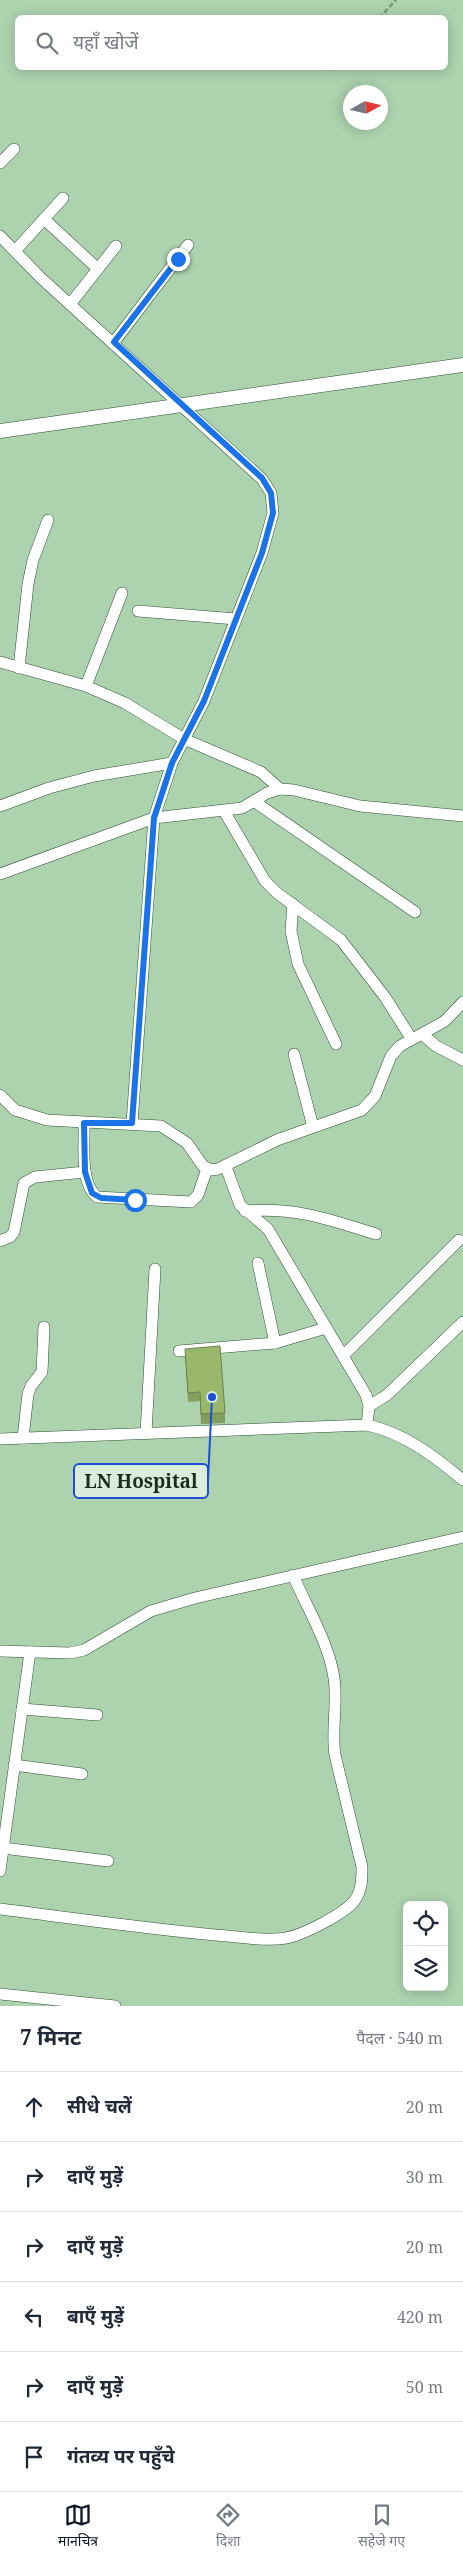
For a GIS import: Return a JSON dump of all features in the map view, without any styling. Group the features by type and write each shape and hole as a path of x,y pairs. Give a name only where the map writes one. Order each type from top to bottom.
{"street":[{"path":"0,163 14,149"},
{"path":"63,198 44,219 6,245 262,478 271,493 273,513 262,553 204,701 172,763 154,818 132,1123"},
{"path":"44,219 98,269"},
{"path":"71,303 116,246"},
{"path":"114,342 188,246"},
{"path":"0,431 463,365"},
{"path":"19,668 28,584 33,560 48,520"},
{"path":"86,686 122,593"},
{"path":"138,611 236,619"},
{"path":"0,662 86,686 124,703 184,739 260,772 280,789"},
{"path":"0,806 49,788 94,776 172,763"},
{"path":"0,874 154,818 242,808 268,793 280,789 294,790 360,806 463,816"},
{"path":"255,802 415,912"},
{"path":"224,811 266,881 277,893 341,940 417,1036 463,1060"},
{"path":"293,904 291,931 298,964 336,1044"},
{"path":"0,1096 11,1106 29,1115 47,1120 161,1126 172,1131 186,1143 207,1169 212,1170 226,1167 277,1140 362,1110 370,1103 391,1056 400,1046 445,1022 463,1002"},
{"path":"294,1054 313,1127"},
{"path":"84,1123 85,1172 90,1188 97,1197 187,1204 196,1199 207,1169"},
{"path":"226,1167 240,1205 268,1229 366,1395 369,1406 367,1425"},
{"path":"0,1241 10,1237 14,1232 24,1183 35,1177 85,1172"},
{"path":"245,1211 272,1209 305,1212 376,1234"},
{"path":"342,1356 459,1240"},
{"path":"258,1263 275,1343"},
{"path":"146,1433 155,1269"},
{"path":"369,1406 387,1395 463,1322"},
{"path":"23,1438 28,1394 31,1386 42,1372 44,1327"},
{"path":"179,1351 275,1343 326,1328"},
{"path":"0,1439 367,1425 397,1434 435,1457 463,1480"},
{"path":"0,1651 70,1653 84,1650 151,1611 293,1575 463,1537"},
{"path":"0,1909 175,1931 265,1939 286,1938 300,1934 347,1908 356,1899 362,1885 362,1867 335,1755 333,1739 334,1679 330,1659 293,1575"},
{"path":"0,1871 30,1652"},
{"path":"22,1709 98,1715"},
{"path":"14,1766 82,1774"},
{"path":"3,1848 108,1861"},
{"path":"0,1994 115,2006"}],"path":[{"path":"382,15 396,0"}],"building":[{"path":"220,1346 225,1413 201,1414 200,1392 188,1393 185,1349"}],"place":[{"name":"LN Hospital","path":"212,1397"}],"route":[{"path":"135,1200 101,1198 92,1193 85,1172 84,1123 132,1123 154,818 172,763 204,701 262,553 273,513 271,493 262,478 114,342 178,259"}]}
